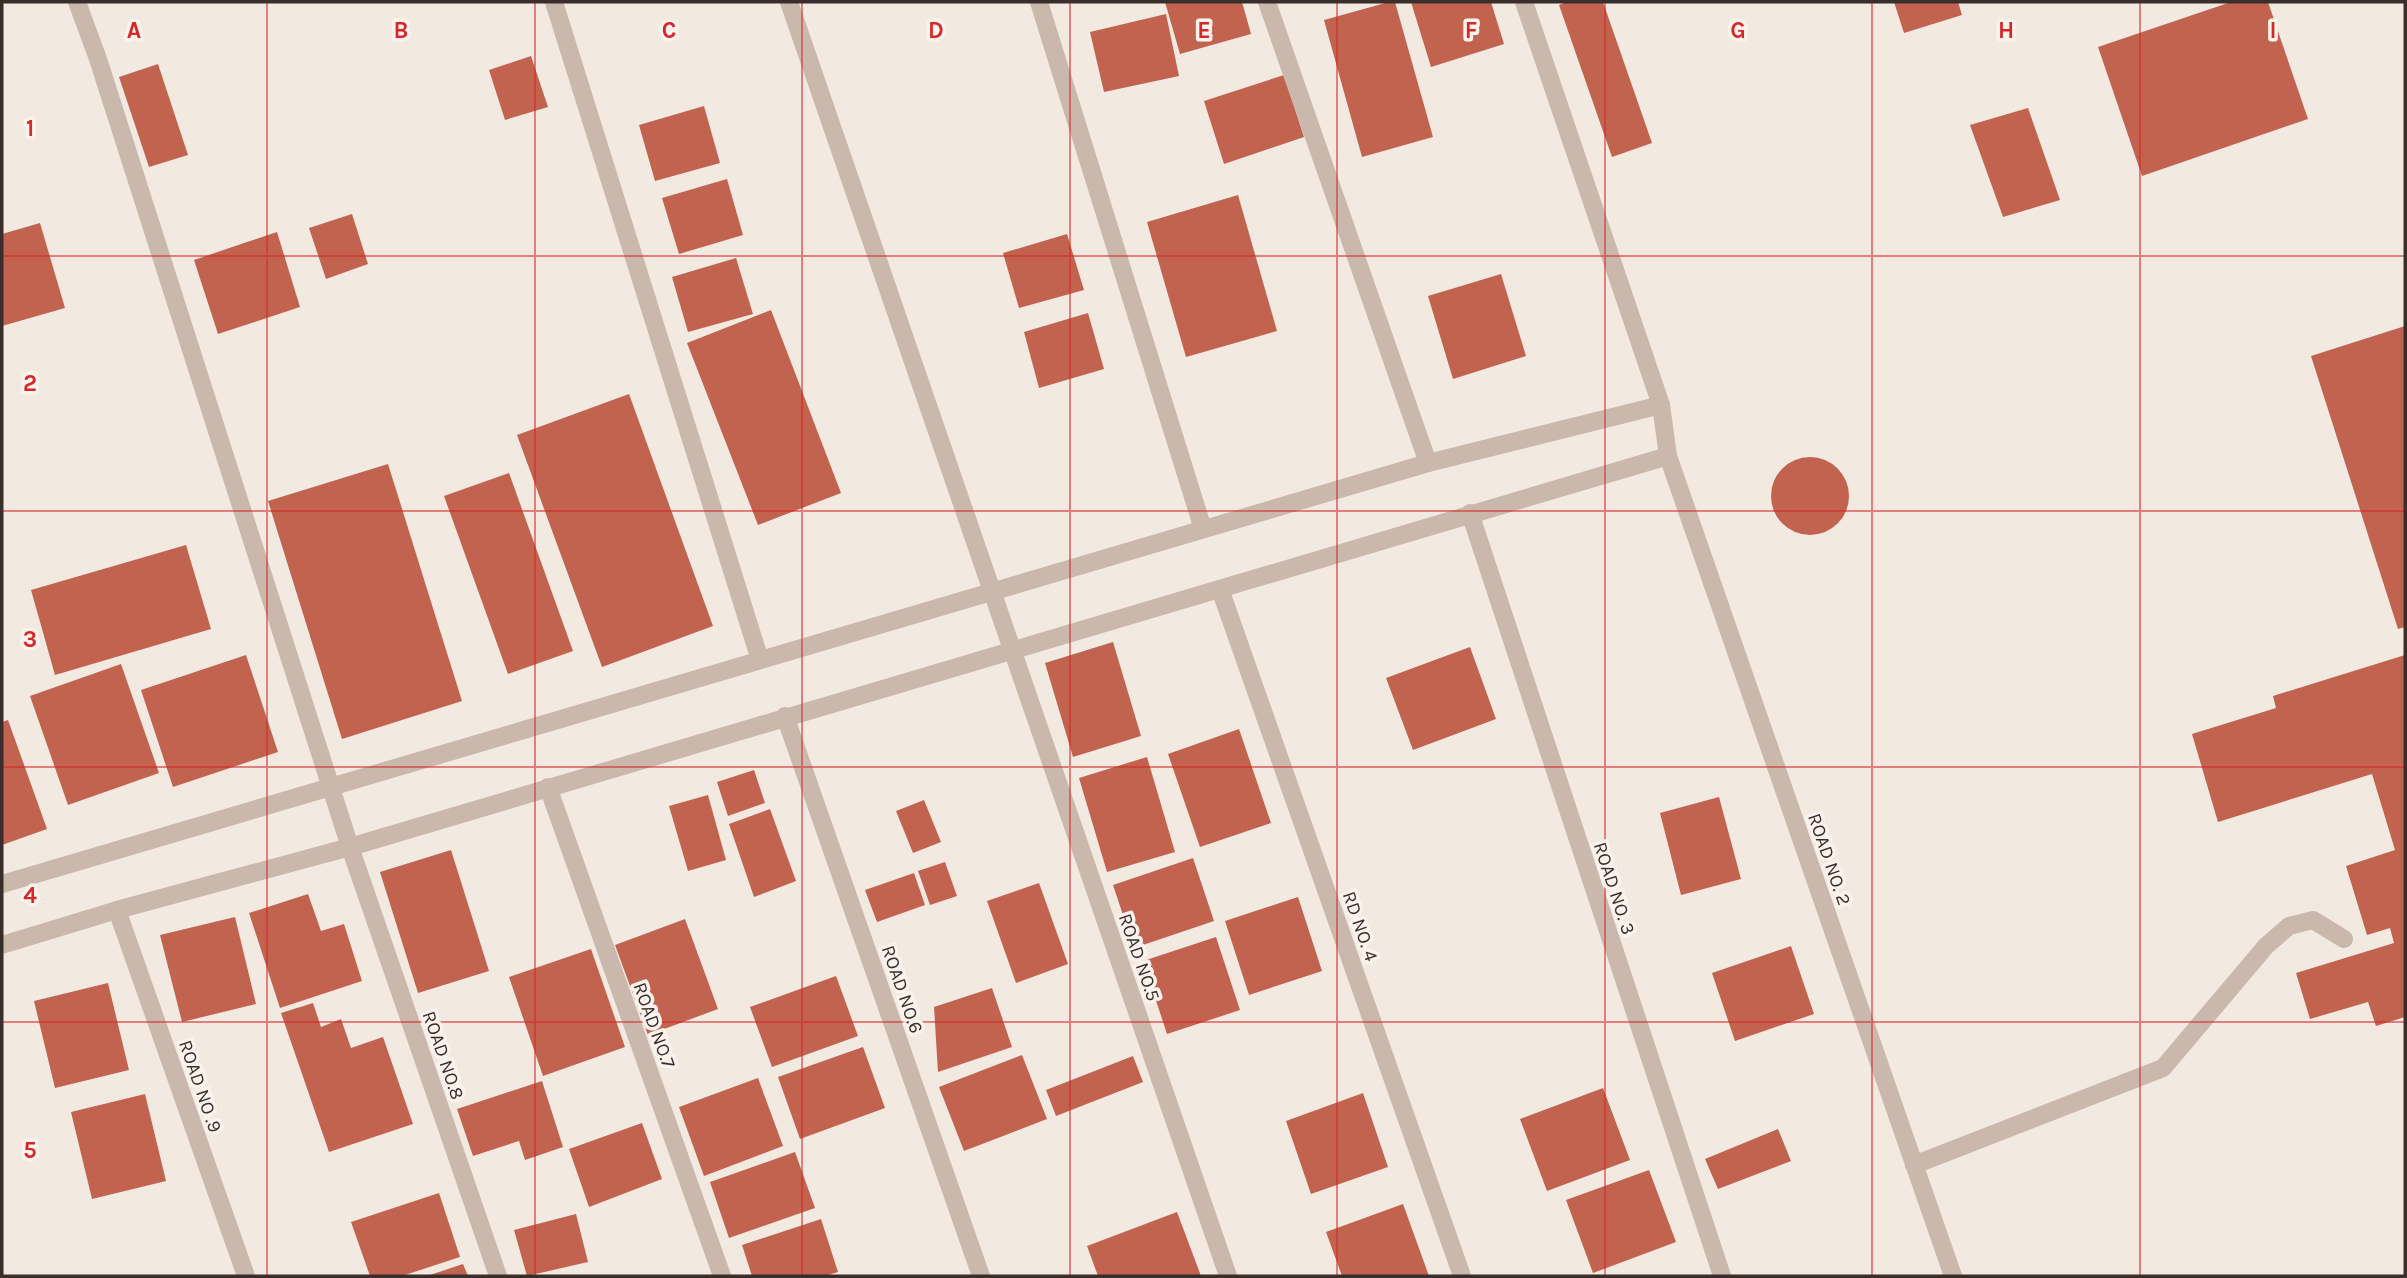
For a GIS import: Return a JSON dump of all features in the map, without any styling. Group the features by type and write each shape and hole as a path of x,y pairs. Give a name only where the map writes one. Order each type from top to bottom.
{"street":[{"name":"ROAD NO.8","path":"77,2 98,59 350,847 498,1276"},
{"path":"554,2 760,660"},
{"name":"ROAD NO.5","path":"789,2 1228,1276"},
{"path":"1039,2 1203,529"},
{"path":"1267,2 1428,463"},
{"name":"ROAD NO. 2","path":"1524,2 1661,405 1668,456 1953,1276"},
{"path":"2,884 1428,463 1661,405"},
{"path":"2,945 117,910 350,847 1668,456"},
{"name":"ROAD NO. 3","path":"1469,513 1721,1276"},
{"name":"RD NO. 4","path":"1220,589 1462,1276"},
{"name":"ROAD NO.6","path":"785,716 981,1276"},
{"name":"ROAD NO.7","path":"548,787 722,1276"},
{"name":"ROAD NO .9","path":"117,910 246,1276"},
{"path":"1914,1165 2163,1068 2266,946 2289,926 2313,920 2344,939"}],"building":[{"path":"1165,2 1242,2 1251,34 1180,54"},
{"path":"1395,2 1433,137 1362,157 1324,20"},
{"path":"1411,2 1491,2 1504,44 1431,67"},
{"path":"1567,2 1603,2 1652,143 1612,157 1559,5"},
{"path":"1894,2 1958,2 1962,15 1904,33"},
{"path":"2231,2 2268,2 2308,119 2142,176 2098,47"},
{"path":"1166,14 1179,76 1104,92 1090,32"},
{"path":"531,56 548,107 505,120 489,70"},
{"path":"158,64 188,155 149,167 119,77"},
{"path":"1284,75 1304,137 1224,164 1204,101"},
{"path":"704,106 720,163 655,181 639,125"},
{"path":"2028,108 2060,200 2003,217 1970,125"},
{"path":"727,179 743,235 679,254 662,198"},
{"path":"1238,195 1277,331 1186,357 1147,222"},
{"path":"352,214 368,264 326,279 309,228"},
{"path":"40,223 65,308 2,326 2,234"},
{"path":"277,232 300,307 218,334 194,260"},
{"path":"1067,234 1084,290 1019,308 1003,253"},
{"path":"736,258 753,314 688,332 672,277"},
{"path":"1501,274 1526,356 1453,379 1428,296"},
{"path":"771,310 841,493 758,525 687,343"},
{"path":"1088,313 1104,369 1039,388 1024,332"},
{"path":"2405,326 2405,627 2398,629 2311,356"},
{"path":"629,394 713,626 602,667 517,435"},
{"path":"1810,457 1825,460 1842,474 1849,496 1846,511 1832,528 1810,535 1795,532 1778,518 1771,496 1774,481 1788,464"},
{"path":"388,464 462,701 342,739 268,501"},
{"path":"509,473 573,651 508,674 444,496"},
{"path":"186,545 211,629 55,675 31,590"},
{"path":"1113,642 1141,736 1073,757 1045,663"},
{"path":"1470,647 1496,719 1413,750 1386,678"},
{"path":"246,655 278,752 173,787 141,690"},
{"path":"2405,655 2405,1017 2376,1026 2368,1002 2310,1019 2296,973 2394,943 2390,928 2367,935 2346,866 2395,850 2372,774 2218,822 2192,734 2276,708 2273,696"},
{"path":"121,664 159,773 68,805 30,696"},
{"path":"8,720 47,829 2,845 2,722"},
{"path":"1239,729 1271,823 1200,847 1168,754"},
{"path":"1147,757 1175,852 1107,872 1079,778"},
{"path":"754,770 765,803 728,816 717,782"},
{"path":"708,795 726,860 688,871 669,806"},
{"path":"1719,797 1741,879 1681,895 1660,813"},
{"path":"924,800 941,842 913,853 896,811"},
{"path":"770,809 796,881 754,897 729,824"},
{"path":"451,850 489,971 418,993 380,872"},
{"path":"1193,858 1214,921 1134,948 1113,885"},
{"path":"945,862 957,896 930,905 918,871"},
{"path":"914,873 925,905 877,922 865,890"},
{"path":"1039,883 1068,964 1016,983 987,901"},
{"path":"308,894 321,931 344,924 362,981 280,1008 249,913"},
{"path":"1298,897 1322,971 1249,995 1225,921"},
{"path":"235,917 256,1004 182,1022 160,935"},
{"path":"685,919 718,1009 648,1035 615,945"},
{"path":"1216,937 1240,1010 1167,1034 1143,961"},
{"path":"1791,946 1814,1014 1735,1041 1712,973"},
{"path":"591,949 625,1047 543,1076 509,977"},
{"path":"836,976 858,1036 772,1067 750,1007"},
{"path":"108,983 129,1070 55,1088 34,1001"},
{"path":"992,988 1012,1047 938,1072 934,1007"},
{"path":"313,1003 321,1027 341,1019 351,1048 383,1037 413,1124 329,1152 281,1013"},
{"path":"863,1047 885,1108 800,1139 778,1077"},
{"path":"1022,1055 1047,1119 964,1151 939,1087"},
{"path":"1133,1056 1143,1082 1056,1116 1046,1090"},
{"path":"758,1078 783,1146 704,1176 679,1107"},
{"path":"542,1081 563,1147 525,1160 519,1141 473,1156 457,1109"},
{"path":"1603,1088 1630,1160 1547,1191 1520,1119"},
{"path":"1363,1093 1388,1167 1311,1194 1286,1121"},
{"path":"145,1094 166,1181 92,1199 71,1112"},
{"path":"642,1123 662,1179 589,1207 569,1149"},
{"path":"1778,1129 1791,1161 1718,1189 1705,1159"},
{"path":"795,1152 815,1208 729,1238 710,1182"},
{"path":"1649,1170 1676,1242 1593,1273 1566,1200"},
{"path":"439,1193 460,1257 402,1276 370,1276 351,1222"},
{"path":"1403,1204 1429,1276 1342,1276 1326,1232"},
{"path":"1177,1212 1201,1276 1098,1276 1087,1246"},
{"path":"576,1214 588,1262 527,1276 514,1230"},
{"path":"821,1219 838,1272 825,1276 752,1276 742,1245"},
{"path":"463,1264 468,1276 427,1276"}]}
